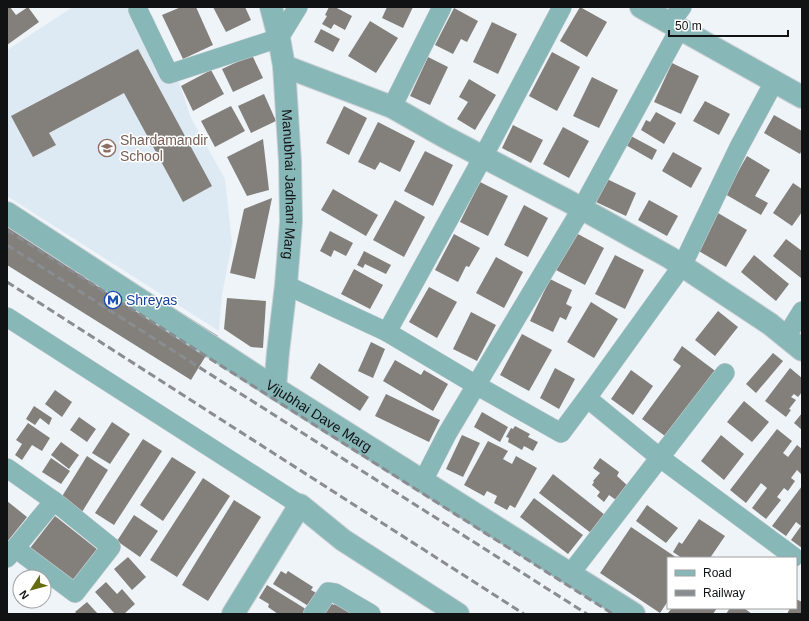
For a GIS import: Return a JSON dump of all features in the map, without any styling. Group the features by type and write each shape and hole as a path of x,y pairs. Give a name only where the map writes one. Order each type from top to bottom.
{"street":[{"name":"Manubhai Jadhani Marg","path":"270,7 279,38 284,66 290,169 291,222 275,388"},
{"path":"138,10 169,74 279,38 298,7"},
{"path":"392,107 442,7"},
{"path":"387,332 483,157 562,7"},
{"path":"641,7 677,19 774,82 802,97"},
{"path":"423,481 447,434 582,208 677,19"},
{"path":"284,66 392,107 483,157 582,208 669,257 770,324 794,343 802,311"},
{"path":"286,285 387,332 561,433 682,266 739,147 774,82"},
{"name":"Vijubhai Dave Marg","path":"7,213 275,388 634,614"},
{"path":"7,317 300,505 343,540 450,612"},
{"path":"570,574 726,373"},
{"path":"587,398 659,458 794,557"},
{"path":"7,468 54,501 110,548 75,593 11,553 54,501"},
{"path":"233,614 300,505"},
{"path":"313,614 328,592 335,593 371,614"}],"shaded area":[{"name":"Shardamandir School","path":"73,7 143,7 153,16 175,71 191,118 225,179 232,243 222,295 219,331 7,196 7,50"}],"building":[{"path":"7,7 10,7 16,15 28,7 39,22 7,45"},
{"path":"181,7 196,7 213,45 183,59 162,15"},
{"path":"213,7 245,7 251,20 226,32"},
{"path":"329,7 335,7 352,16 345,30 334,24 331,29 322,24 327,16 325,15"},
{"path":"387,7 413,7 403,28 382,18"},
{"path":"580,7 607,22 587,57 560,41"},
{"path":"454,8 478,21 467,42 461,39 453,54 435,45"},
{"path":"370,21 398,38 376,73 348,56"},
{"path":"492,22 517,34 498,74 473,62"},
{"path":"321,29 340,39 333,52 314,42"},
{"path":"138,49 212,186 183,202 124,93 49,133 56,145 33,157 11,116"},
{"path":"552,52 580,67 557,111 529,96"},
{"path":"252,55 263,78 233,92 222,69"},
{"path":"428,57 448,67 430,105 410,96"},
{"path":"672,63 699,76 681,114 654,102"},
{"path":"211,70 224,94 193,111 181,86"},
{"path":"592,77 618,90 599,128 573,116"},
{"path":"469,79 496,95 475,130 457,119 468,102 459,97"},
{"path":"264,94 276,121 251,133 238,106"},
{"path":"705,101 730,114 719,135 693,121"},
{"path":"231,106 245,131 215,147 201,121"},
{"path":"344,106 367,118 349,155 326,143"},
{"path":"656,112 676,123 664,144 641,130 646,120 650,122"},
{"path":"774,115 802,131 802,150 800,154 764,133"},
{"path":"378,122 415,141 400,172 380,162 375,170 358,162"},
{"path":"513,125 543,140 531,163 502,148"},
{"path":"563,127 589,141 569,178 543,164"},
{"path":"629,135 657,150 652,160 624,144"},
{"path":"263,139 269,190 247,196 227,157"},
{"path":"425,151 453,165 433,206 404,191"},
{"path":"673,152 702,168 691,188 662,171"},
{"path":"747,156 770,170 755,196 768,203 761,215 725,194"},
{"path":"607,179 636,193 626,216 596,202"},
{"path":"480,182 508,196 488,236 460,222"},
{"path":"793,183 802,189 802,212 792,226 773,213"},
{"path":"333,189 378,215 366,236 321,210"},
{"path":"272,198 255,279 230,273 244,209"},
{"path":"395,200 425,217 404,257 373,240"},
{"path":"649,200 678,216 667,236 638,220"},
{"name":"Shreyas","path":"7,202 218,336 191,380 7,265"},
{"path":"524,205 548,218 528,257 504,245"},
{"path":"718,213 747,230 726,267 697,250"},
{"path":"330,231 353,243 346,256 334,250 331,257 320,251"},
{"path":"576,233 604,248 585,285 556,270"},
{"path":"454,234 480,248 469,267 466,266 458,282 435,270"},
{"path":"786,239 802,251 801,278 773,256"},
{"path":"364,251 391,265 386,274 365,264 363,268 357,265"},
{"path":"615,255 644,270 625,309 595,294"},
{"path":"754,255 789,284 776,301 741,272"},
{"path":"496,257 523,272 504,308 476,293"},
{"path":"354,269 383,285 370,309 341,294"},
{"path":"550,279 572,290 566,304 572,307 566,320 560,317 553,332 530,321"},
{"path":"429,287 457,302 437,338 409,322"},
{"path":"227,298 266,301 263,348 251,347 224,329"},
{"path":"591,302 618,319 594,358 567,342"},
{"path":"718,311 738,327 715,356 695,340"},
{"path":"471,312 496,325 477,361 453,349"},
{"path":"522,334 552,350 529,391 500,375"},
{"path":"371,342 385,349 373,378 358,371"},
{"path":"682,346 718,373 669,439 642,419 681,366 673,360"},
{"path":"773,353 783,361 756,393 746,384"},
{"path":"395,360 421,375 424,370 448,384 433,411 383,381"},
{"path":"319,363 369,397 360,411 310,378"},
{"path":"555,368 575,379 559,409 540,398"},
{"path":"790,368 802,378 802,392 798,397 794,394 791,397 796,400 789,409 791,410 786,417 765,401"},
{"path":"631,370 653,386 633,415 611,399"},
{"path":"55,390 72,402 62,417 45,404"},
{"path":"386,394 440,420 429,442 375,416"},
{"path":"744,401 769,422 752,442 727,422"},
{"path":"34,406 52,418 49,425 40,418 35,425 26,419"},
{"path":"482,412 508,427 500,442 474,427"},
{"path":"802,413 802,430 794,423"},
{"path":"79,417 96,429 87,442 70,430"},
{"path":"112,422 130,434 110,464 92,453"},
{"path":"28,423 50,438 42,451 32,445 22,460 15,455 22,444 16,440"},
{"path":"515,426 530,434 528,437 538,442 533,451 524,446 522,450 508,442 509,438 506,437 511,428 513,429"},
{"path":"777,429 792,441 783,453 788,457 797,445 802,449 802,473 801,474 797,470 791,478 795,481 788,491 784,488 777,497 781,500 766,519 752,508 767,488 761,483 746,503 730,490"},
{"path":"462,435 480,443 463,477 446,469"},
{"path":"721,435 744,454 724,480 701,461"},
{"path":"143,439 162,451 114,525 95,513"},
{"path":"488,441 508,451 503,459 512,464 516,456 537,468 515,508 510,505 507,510 494,503 497,496 487,491 484,496 464,485"},
{"path":"61,442 79,455 69,469 51,455"},
{"path":"87,456 108,470 82,512 61,498"},
{"path":"172,457 196,472 163,521 140,505"},
{"path":"51,458 70,471 61,484 42,472"},
{"path":"600,458 619,472 617,476 628,486 616,500 609,495 604,502 597,496 600,492 592,485 594,482 593,481 600,473 593,468"},
{"path":"553,474 605,515 591,533 539,493"},
{"path":"203,478 230,496 177,577 150,560"},
{"path":"802,486 802,548 791,540 801,526 796,522 786,536 772,526"},
{"path":"534,498 583,535 568,554 520,517"},
{"path":"234,500 261,517 208,601 182,585"},
{"path":"7,501 27,517 7,542"},
{"path":"647,505 678,528 666,543 636,521"},
{"path":"134,515 158,531 140,557 117,541"},
{"path":"55,516 98,550 71,586 52,571 52,569 49,569 27,552"},
{"path":"699,519 725,536 711,557 680,557 673,552 679,542 682,544"},
{"path":"631,527 676,557 667,557 667,602 660,613 600,573"},
{"path":"128,557 146,577 132,590 114,569"},
{"path":"281,571 286,574 288,571 313,587 311,590 318,594 310,607 273,584"},
{"path":"106,582 117,594 122,589 135,604 124,614 115,614 95,592"},
{"path":"267,585 309,611 307,614 278,614 268,607 269,604 259,598"},
{"path":"797,600 802,602 802,614 787,614 790,609 797,609"},
{"path":"87,602 98,614 77,614 75,612"},
{"path":"329,602 334,605 336,602 354,614 321,614"},
{"path":"671,609 716,609 713,614 667,614"},
{"path":"729,609 745,609 752,614 726,614"}],"railway":[{"path":"7,230 613,614"},
{"path":"7,245 587,614"},
{"path":"7,282 524,614"}],"place":[{"name":"Shardamandir School","path":"107,148"},
{"name":"Shreyas","path":"113,300"}]}
